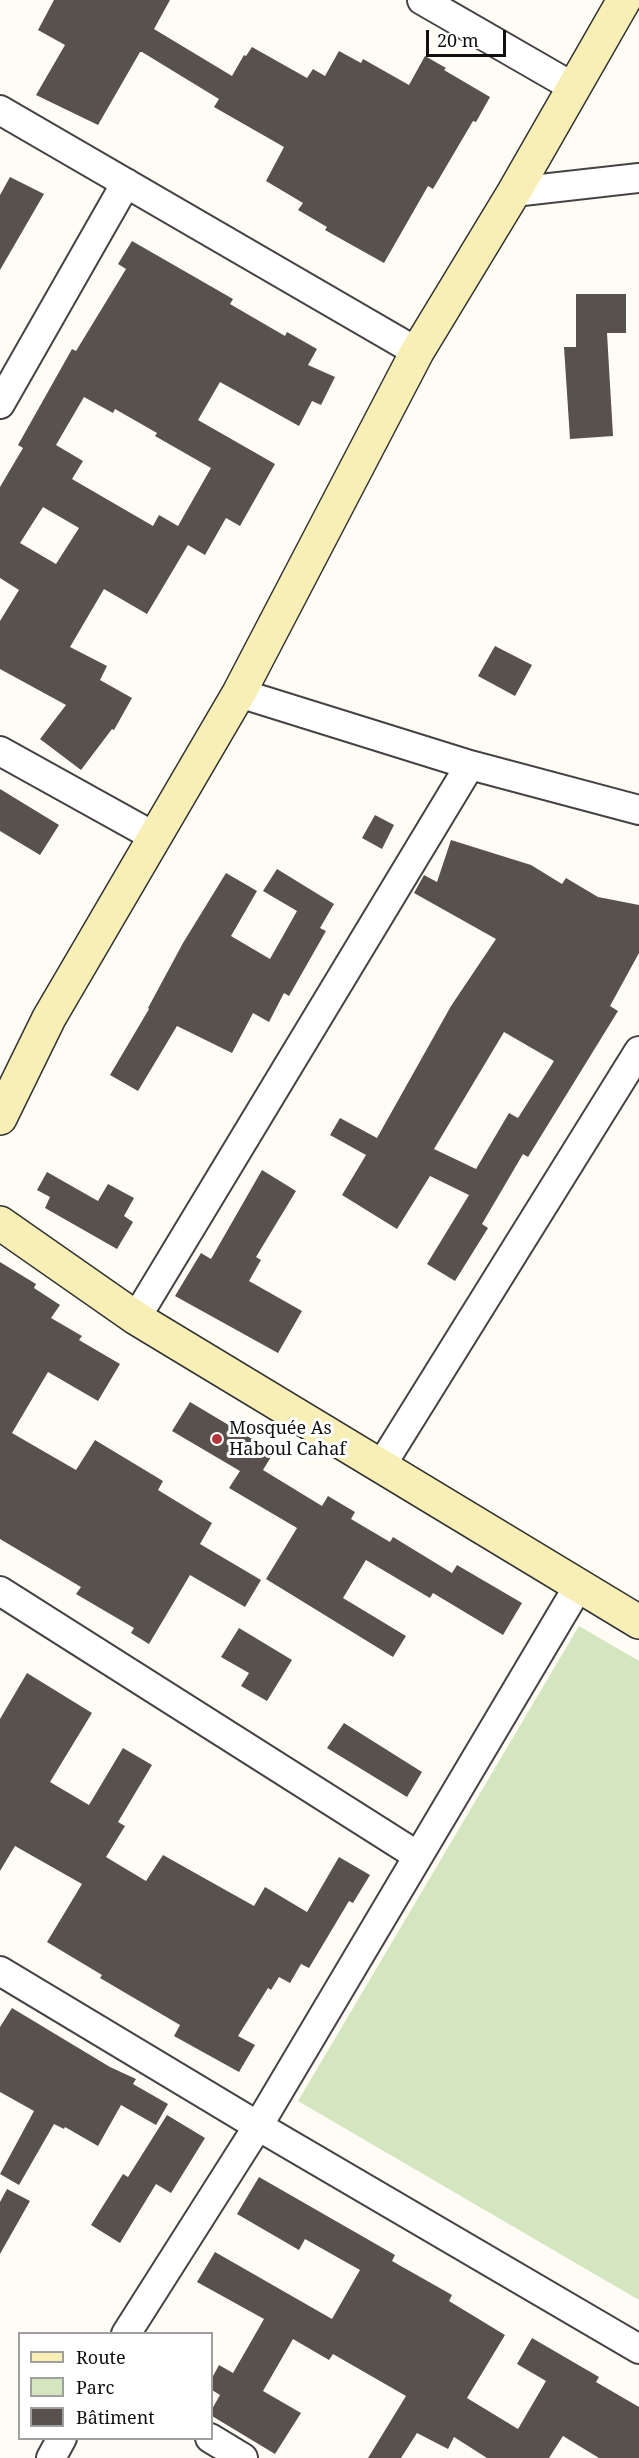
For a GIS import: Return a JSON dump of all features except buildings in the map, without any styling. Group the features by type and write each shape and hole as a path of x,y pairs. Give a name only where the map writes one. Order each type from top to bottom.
{"street":[{"path":"422,0 573,87"},
{"path":"4,1099 239,693 417,352 514,192 624,0"},
{"path":"0,110 417,352"},
{"path":"514,192 639,178"},
{"path":"0,404 126,183"},
{"path":"239,693 470,765 639,810"},
{"path":"0,752 155,837"},
{"path":"136,1318 470,765"},
{"path":"381,1466 639,1051"},
{"path":"0,1223 136,1318 639,1622"},
{"path":"127,2332 258,2126 578,1587"},
{"path":"0,1591 418,1856"},
{"path":"0,1972 639,2349"},
{"path":"51,2458 61,2440"},
{"path":"212,2440 243,2458"}],"green space":[{"path":"579,1626 639,1661 639,2300 298,2101"}],"place":[{"name":"Mosquée As Haboul Cahaf","path":"217,1439"}]}
